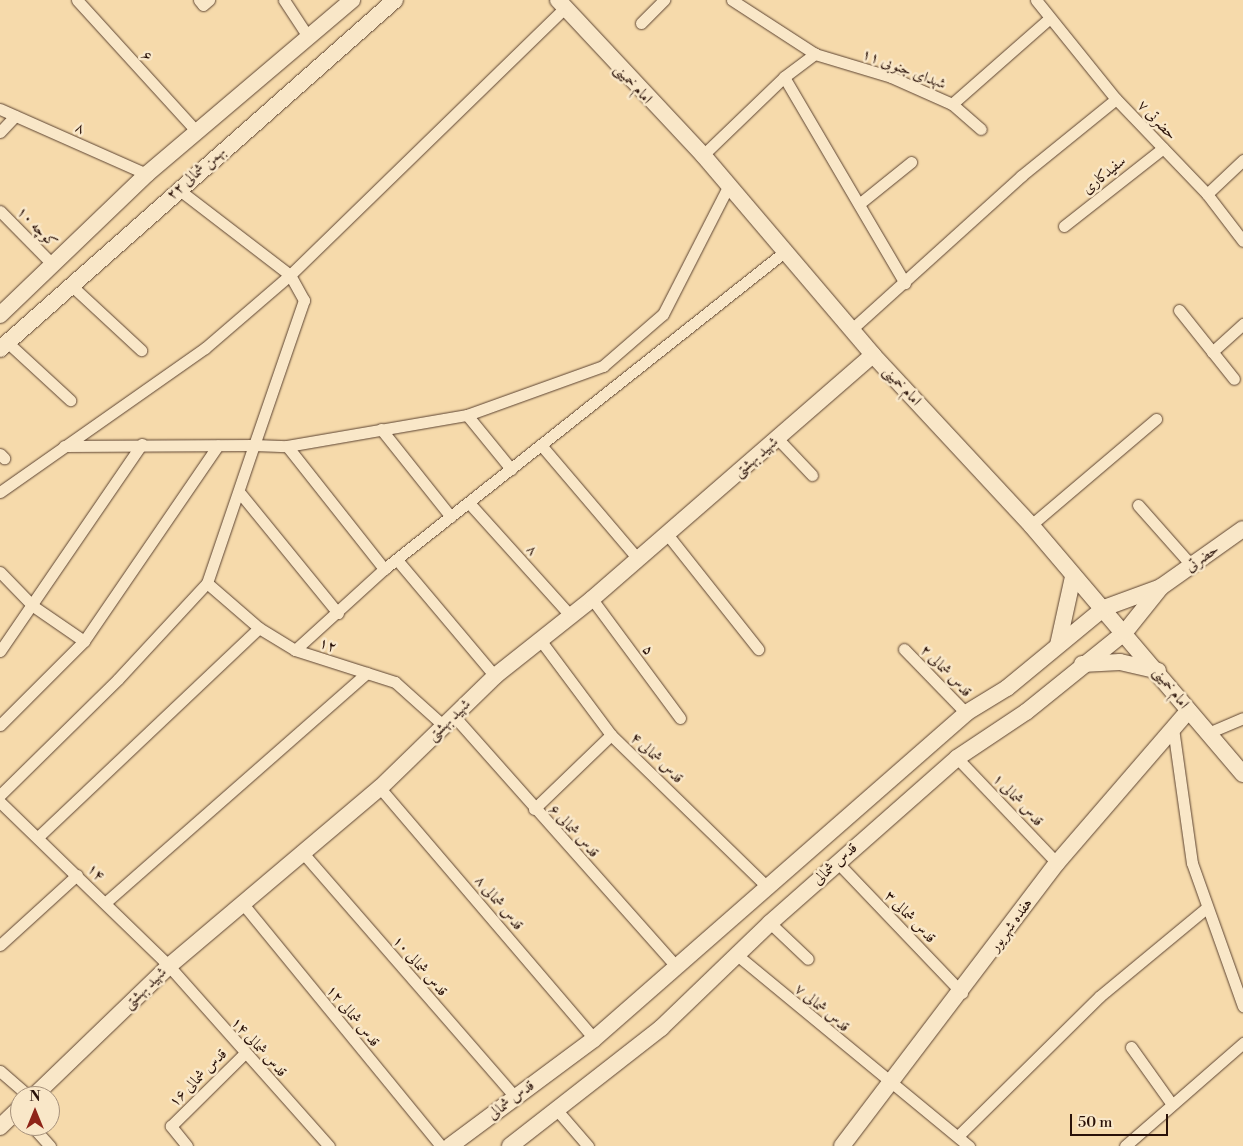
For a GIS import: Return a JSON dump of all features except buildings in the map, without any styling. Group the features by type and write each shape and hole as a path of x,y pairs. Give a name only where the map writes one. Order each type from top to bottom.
{"main road":[{"name":"۲۲ بهمن شمالی","path":"0,315 147,174 352,0"},
{"name":"۲۲ بهمن شمالی","path":"3,346 73,287 178,188 395,0"},
{"name":"امام خمینی","path":"562,4 703,155 783,253 854,328 873,355 1031,525 1073,577 1125,632 1188,711 1243,774"},
{"name":"شهید بهشتی","path":"44,1086 169,966 380,788 495,676 592,599 873,355"},
{"name":"حضرتی","path":"1161,587 1243,529"},
{"path":"1058,645 1073,577"},
{"name":"قدس شمالی","path":"450,1146 594,1039 675,964 765,885 966,714 1007,688 1104,608 1161,587"},
{"name":"قدس شمالی","path":"510,1146 661,1028 770,923 957,758 1026,712 1082,664 1125,632 1161,587"},
{"path":"1082,664 1120,662 1158,671"},
{"name":"هفده شهریور","path":"842,1146 888,1084 962,993 1056,863 1188,711"},
{"path":"0,1127 10,1118"}],"street":[{"name":"۶","path":"77,0 196,131"},
{"path":"199,0 203,5 208,0"},
{"path":"284,0 309,38"},
{"path":"641,23 664,0"},
{"name":"۱۱ شهدای جنوبی","path":"732,0 815,54 891,77 952,104 1050,18"},
{"name":"حضرتی ۷","path":"1036,0 1116,99 1207,194 1243,241"},
{"path":"0,492 205,348 290,275 562,4"},
{"path":"703,155 784,77 815,54"},
{"path":"784,77 904,283"},
{"path":"854,328 1021,176 1116,99"},
{"path":"952,104 981,129"},
{"name":"۸","path":"0,109 147,174"},
{"path":"0,132 15,116"},
{"name":"سفیدکاری","path":"1064,226 1163,148"},
{"path":"1207,194 1243,160"},
{"path":"859,204 911,162"},
{"path":"64,446 142,444 287,446 467,415 603,366 663,314 728,187"},
{"path":"0,795 118,679 207,583 240,493 254,445 304,300 290,275 178,188"},
{"name":"کوچه ۱۰","path":"0,211 52,264"},
{"path":"295,650 338,613 384,569 398,561 470,504 511,468 783,253"},
{"path":"73,287 141,350"},
{"path":"1179,310 1234,379"},
{"path":"1212,352 1243,324"},
{"path":"3,346 70,400"},
{"path":"467,415 511,468"},
{"path":"1031,525 1156,418"},
{"path":"381,429 450,518"},
{"path":"777,438 812,475"},
{"path":"0,651 33,606 142,444"},
{"path":"0,725 84,641 218,444"},
{"path":"541,445 638,559"},
{"path":"287,446 384,569"},
{"path":"240,493 338,613"},
{"name":"۸","path":"470,504 571,616"},
{"path":"1138,505 1192,566"},
{"path":"667,534 758,648"},
{"path":"398,561 495,676"},
{"path":"0,572 33,606 84,641"},
{"name":"۱۲","path":"207,583 259,628 295,650 395,682 448,720"},
{"name":"۵","path":"592,599 680,718"},
{"path":"38,836 259,628"},
{"name":"قدس شمالی ۴","path":"541,641 611,734 765,885"},
{"name":"قدس شمالی ۲","path":"904,649 966,714"},
{"path":"106,902 367,673"},
{"path":"1208,733 1243,718"},
{"name":"قدس شمالی ۶","path":"448,720 534,809 675,964"},
{"path":"1173,728 1192,863 1205,909 1243,1006"},
{"path":"534,809 611,734"},
{"name":"قدس شمالی ۱","path":"957,758 1056,863"},
{"name":"قدس شمالی ۸","path":"380,788 594,1039"},
{"name":"۱۴","path":"0,802 38,836 169,966"},
{"name":"قدس شمالی ۱۰","path":"303,853 514,1097"},
{"name":"۳ قدس شمالی","path":"837,862 962,993"},
{"path":"0,945 77,875"},
{"name":"قدس شمالی ۱۲","path":"242,904 441,1146"},
{"path":"958,1136 1100,996 1205,909"},
{"path":"770,923 808,959"},
{"name":"۷ قدس شمالی","path":"738,955 888,1084 969,1146"},
{"name":"قدس شمالی ۱۴","path":"169,966 244,1054 329,1146"},
{"path":"1125,1146 1171,1103 1243,1043"},
{"path":"1130,1047 1171,1103"},
{"name":"قدس شمالی ۱۶","path":"187,1146 171,1126 244,1054"},
{"path":"0,1070 18,1086"},
{"path":"556,1109 588,1146"},
{"path":"41,1136 50,1146"}]}
